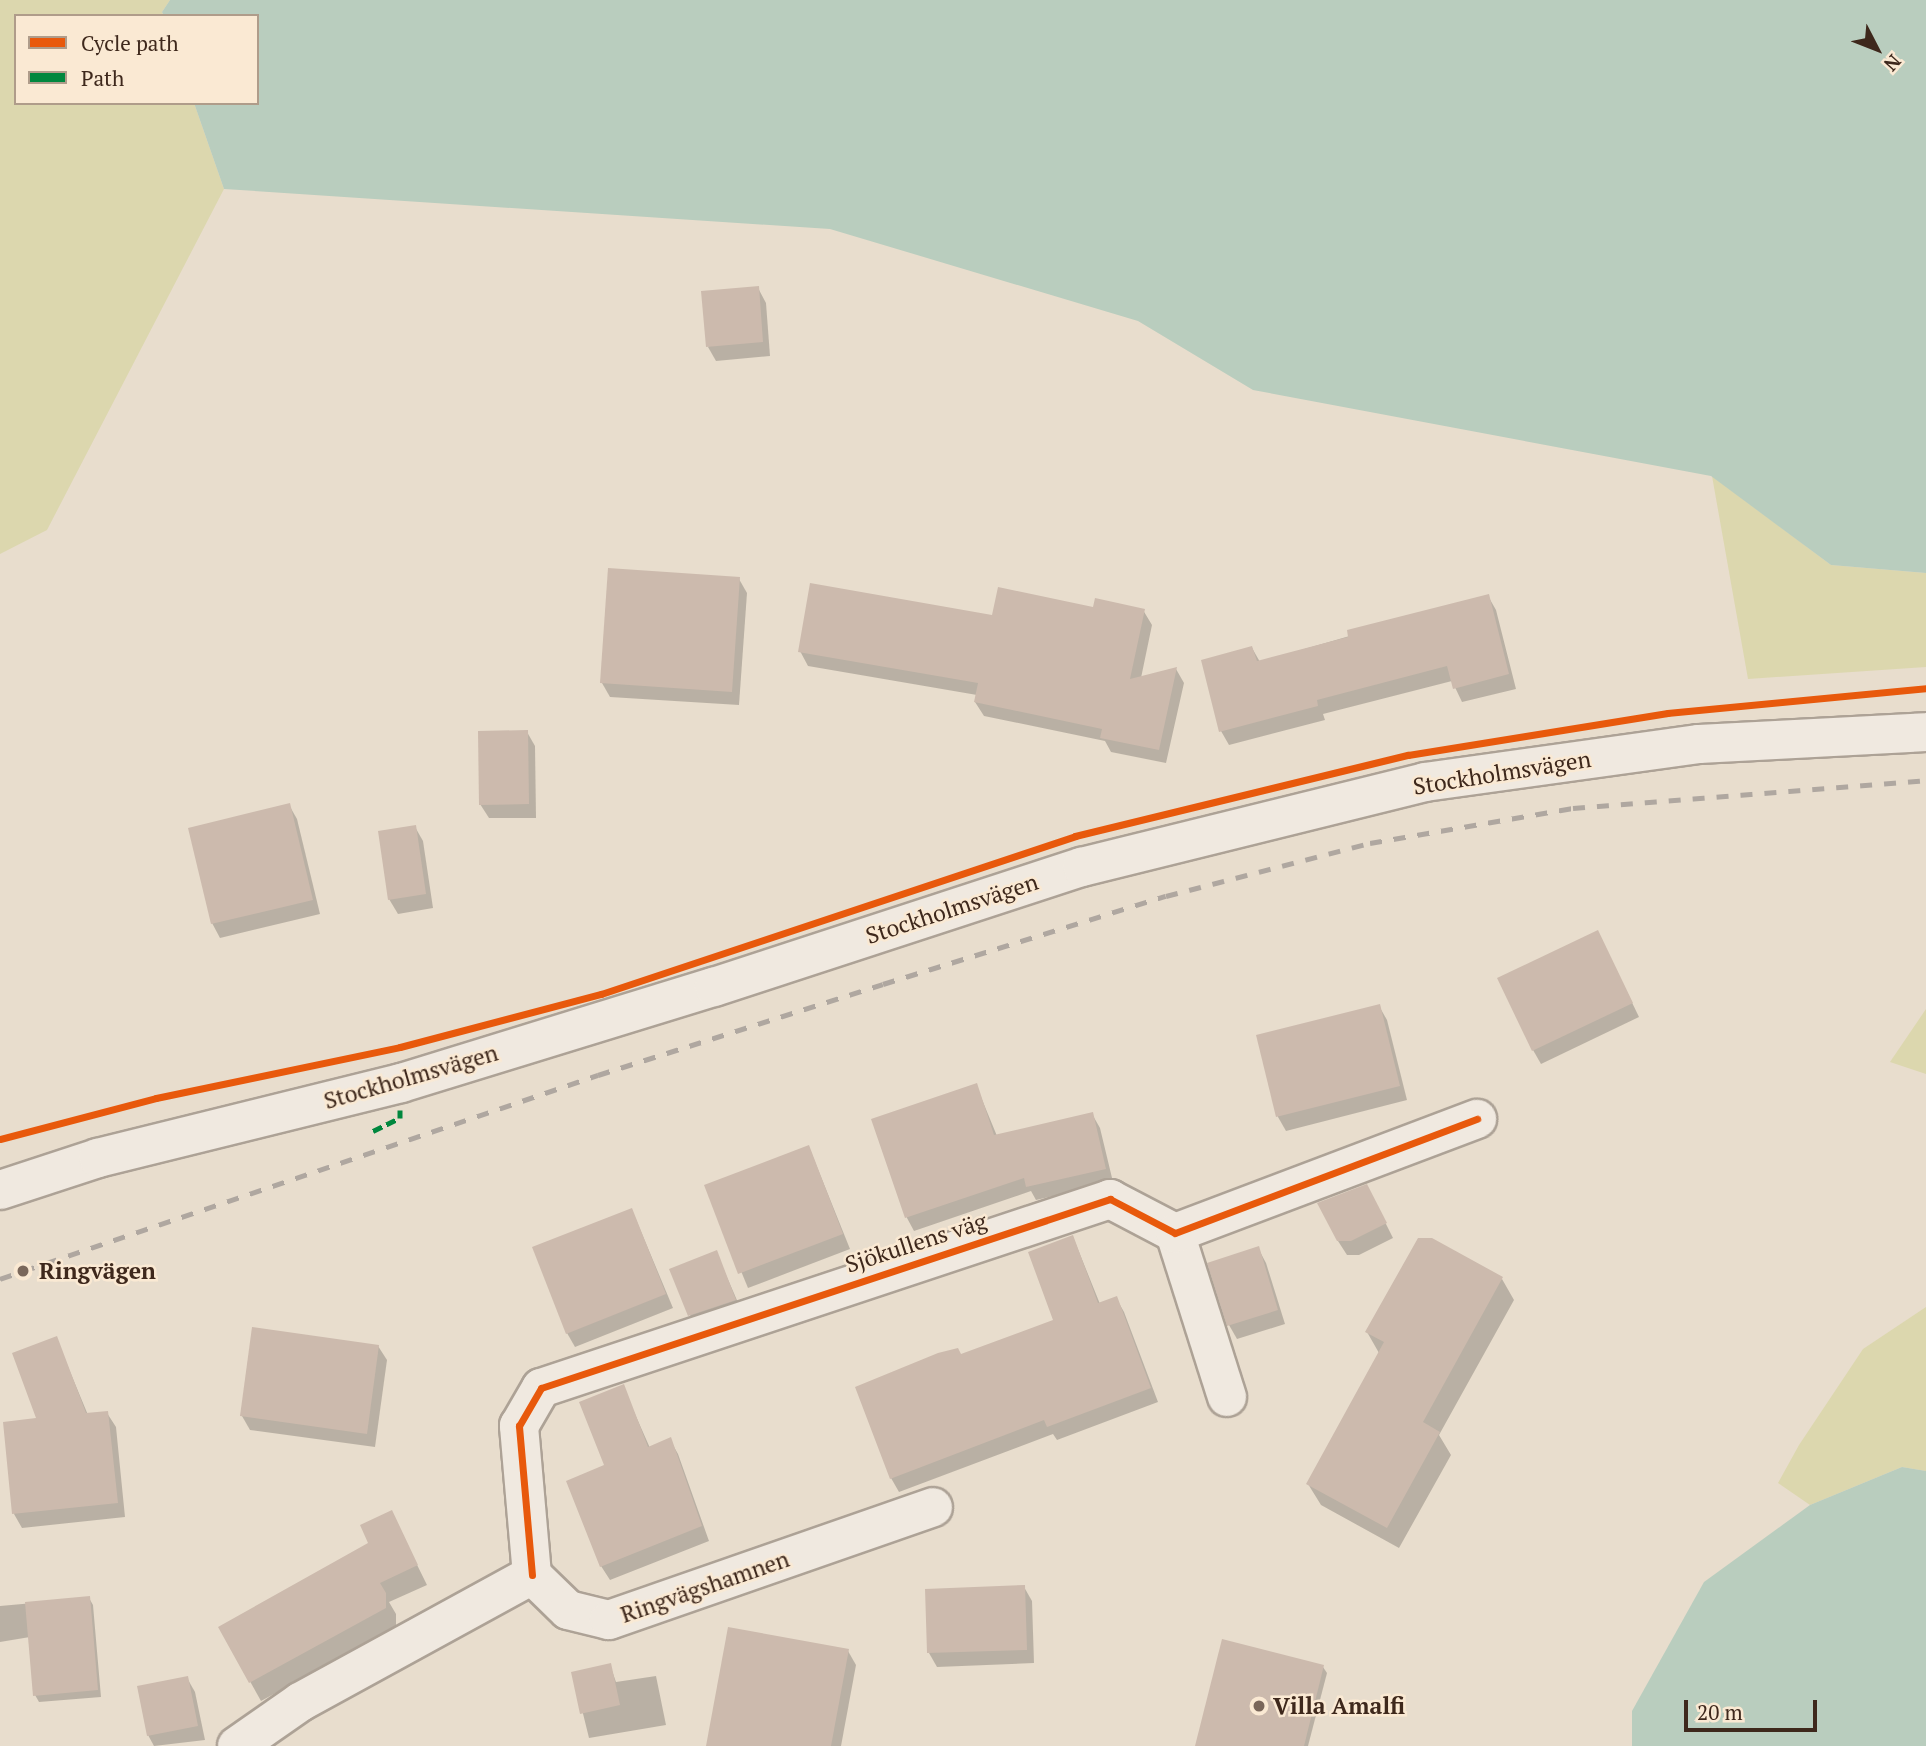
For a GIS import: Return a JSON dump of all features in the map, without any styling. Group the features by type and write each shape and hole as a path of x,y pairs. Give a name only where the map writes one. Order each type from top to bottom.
{"street":[{"name":"Stockholmsvägen","path":"0,1190 98,1158 401,1083 714,987 1082,867 1425,782 1699,744 1926,733"},
{"path":"1227,1397 1175,1233 1477,1119"},
{"name":"Sjökullens väg","path":"532,1575 519,1426 541,1388 1110,1199 1175,1233"},
{"name":"Ringvägshamnen","path":"532,1575 568,1609 609,1620 933,1507"},
{"path":"237,1746 300,1702 532,1575"}],"shaded area":[{"path":"0,0 170,0 163,14 14,14 14,105 195,105 224,189 47,530 0,554"},
{"path":"170,0 1926,0 1926,573 1831,565 1711,476 1253,390 1138,321 830,229 224,189 195,105 259,105 259,14 162,12"},
{"path":"1712,476 1831,565 1926,573 1926,667 1748,679"},
{"path":"1926,1009 1926,1074 1890,1062"},
{"path":"1926,1307 1926,1471 1902,1467 1810,1505 1778,1483 1799,1445 1863,1349"},
{"path":"1902,1467 1926,1471 1926,1746 1632,1746 1632,1711 1704,1582 1810,1505"}],"building":[{"path":"759,286 763,342 706,347 701,291"},
{"path":"608,568 740,577 732,692 600,683"},
{"path":"810,583 992,615 998,587 1093,607 1095,598 1145,609 1130,679 1177,667 1159,750 1100,738 1102,729 974,702 978,683 798,652"},
{"path":"1489,594 1509,674 1453,689 1447,666 1317,700 1318,706 1219,732 1201,660 1252,646 1257,661 1348,637 1347,630"},
{"path":"528,730 529,804 479,805 478,731"},
{"path":"290,803 313,900 211,924 188,828"},
{"path":"416,825 426,894 388,900 378,831"},
{"path":"1598,930 1633,1003 1532,1051 1497,978"},
{"path":"1380,1004 1400,1086 1276,1117 1256,1035"},
{"path":"977,1083 994,1135 1093,1112 1106,1169 1026,1187 1024,1178 905,1218 871,1119"},
{"path":"809,1145 843,1234 738,1274 704,1185"},
{"path":"1367,1184 1387,1223 1351,1241 1337,1241 1317,1203"},
{"path":"632,1208 666,1294 566,1334 532,1247"},
{"path":"1073,1235 1098,1303 1117,1296 1151,1388 1047,1427 1044,1420 890,1479 855,1387 938,1353 958,1348 961,1354 1053,1320 1028,1252"},
{"path":"1418,1238 1432,1238 1503,1277 1423,1422 1440,1432 1387,1528 1306,1484 1384,1342 1365,1332"},
{"path":"1259,1246 1278,1310 1227,1326 1207,1263"},
{"path":"717,1250 736,1300 688,1316 669,1269"},
{"path":"252,1327 379,1345 367,1434 240,1416"},
{"path":"57,1336 86,1413 108,1411 118,1503 12,1514 3,1422 36,1418 12,1353"},
{"path":"624,1384 648,1447 671,1437 702,1526 600,1567 566,1481 604,1465 579,1402"},
{"path":"392,1510 418,1565 380,1583 386,1593 386,1608 249,1683 218,1627 368,1543 360,1525"},
{"path":"1025,1585 1027,1650 927,1653 925,1589"},
{"path":"90,1596 98,1690 33,1696 25,1602"},
{"path":"728,1627 849,1649 831,1746 706,1746"},
{"name":"Villa Amalfi","path":"1222,1639 1324,1665 1304,1746 1195,1746"},
{"path":"611,1663 620,1705 580,1714 571,1672"},
{"path":"188,1676 198,1726 147,1736 137,1686"}],"railway":[{"path":"0,1279 598,1075 883,984 1166,896 1370,843 1573,808 1926,780"}],"marked path":[{"path":"373,1131 400,1118 400,1110"}],"cycle path":[{"path":"0,1139 156,1098 400,1047 601,994 1075,836 1408,755 1668,713 1926,688"},
{"path":"532,1575 519,1426 541,1388 1110,1199 1175,1233 1477,1119"}],"place":[{"name":"Ringvägen","path":"23,1271"},
{"name":"Villa Amalfi","path":"1259,1706"}]}
